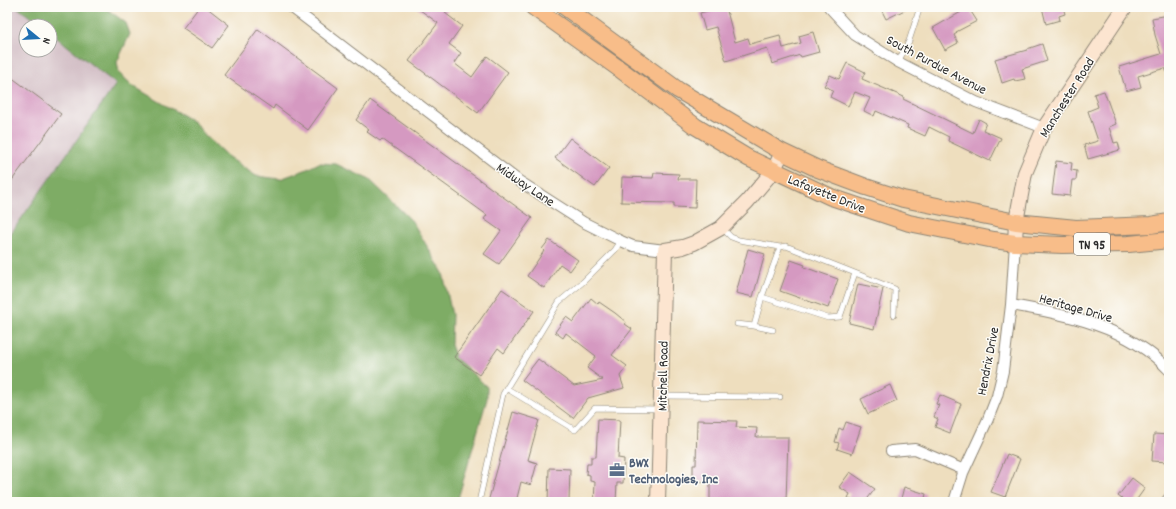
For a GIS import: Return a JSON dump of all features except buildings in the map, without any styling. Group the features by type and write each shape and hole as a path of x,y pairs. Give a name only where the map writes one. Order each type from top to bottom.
{"main road":[{"name":"Lafayette Drive","path":"533,7 696,126 736,151 831,197 909,223 994,240 1062,245 1129,244 1169,240"},
{"name":"Lafayette Drive","path":"565,7 678,90 782,152 818,169 866,187 903,199 1016,222 1076,228 1151,225 1169,222"}],"street":[{"name":"Midway Lane","path":"291,7 519,181 583,222 633,246 665,250 683,247 694,243 721,228 747,202 774,170 782,152"},
{"name":"South Purdue Avenue","path":"829,7 855,35 898,62 976,102 1044,128"},
{"name":"Manchester Road","path":"1015,242 1016,222 1025,173 1044,128 1125,7"},
{"name":"Hendrix Drive","path":"954,502 964,470 997,396 1003,371 1011,305 1015,242"},
{"name":"Mitchell Road","path":"658,502 665,250"},
{"name":"Heritage Drive","path":"1011,305 1051,312 1084,321 1118,334 1146,349 1169,370"},
{"path":"891,451 915,449 964,470"},
{"path":"1166,502 1169,498"}],"lane":[{"path":"898,62 909,41 920,7"},
{"path":"721,228 731,237 739,240 780,247 786,246 895,289 894,315"},
{"path":"478,502 502,394 559,302 583,282 615,250 621,241"},
{"path":"754,326 762,296 780,247"},
{"path":"762,296 828,318 840,317 855,273"},
{"path":"737,324 773,330"},
{"path":"506,388 575,430 595,408 780,397"}],"shaded area":[{"path":"7,7 17,7 31,18 18,18 18,58 58,58 58,38 116,84 7,239"}],"green space":[{"path":"17,7 104,7 126,23 130,34 117,62 119,73 133,86 194,122 227,156 256,176 280,179 319,163 336,164 370,180 412,221 443,273 452,315 451,345 456,358 487,387 487,399 457,502 7,502 7,239 116,84 58,38 58,18 31,18"}],"place":[{"name":"BWX Technologies, Inc","path":"617,470"}]}
